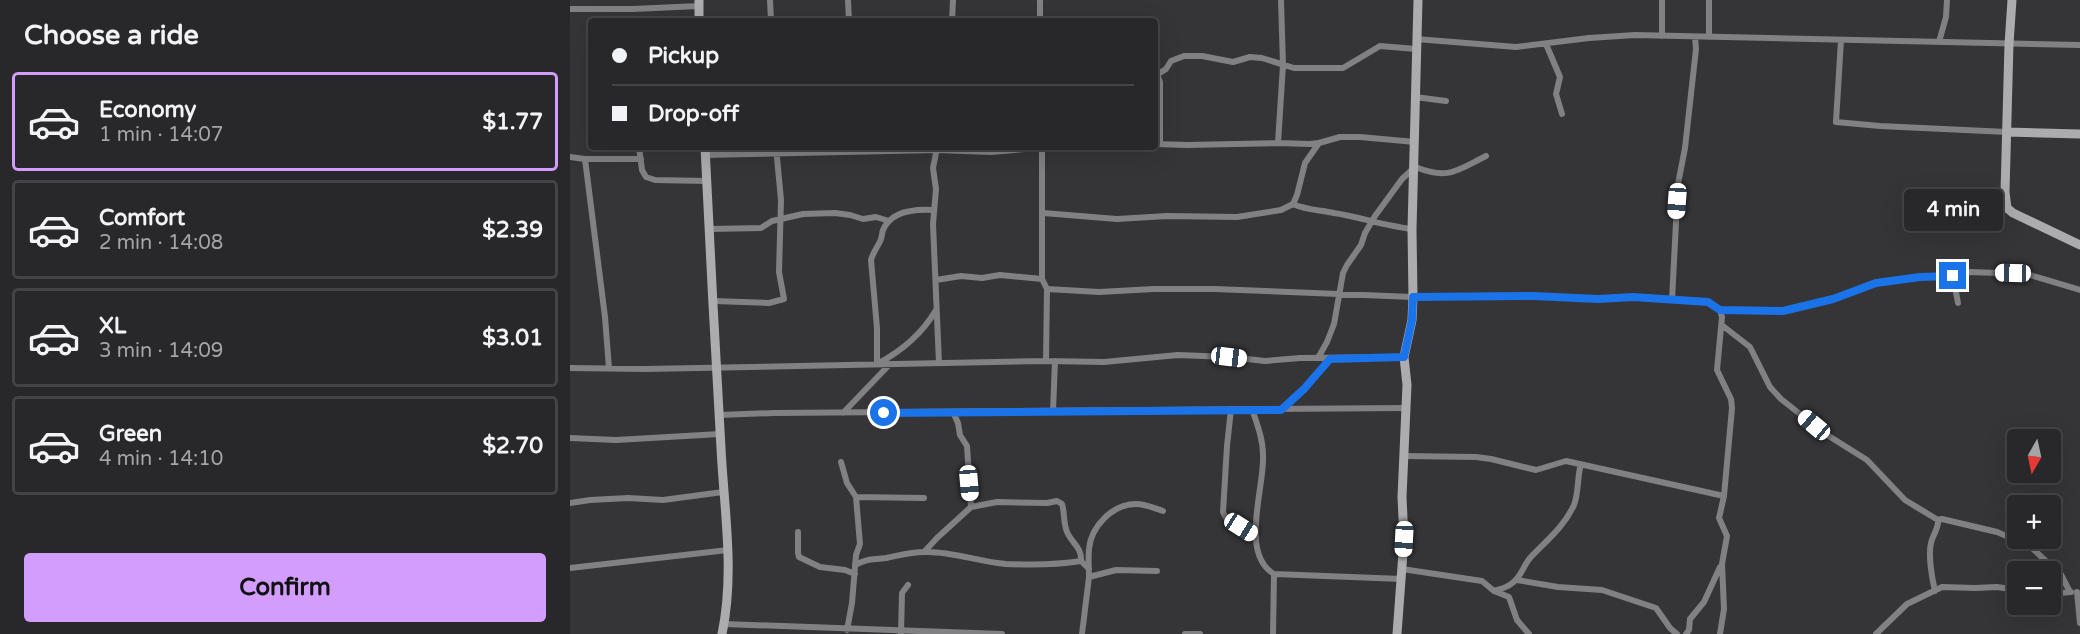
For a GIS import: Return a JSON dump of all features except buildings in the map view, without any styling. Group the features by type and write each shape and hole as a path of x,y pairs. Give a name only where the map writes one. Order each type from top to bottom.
{"street":[{"path":"770,0 771,18"},
{"path":"848,0 849,18"},
{"path":"952,18 953,0"},
{"path":"1040,0 1040,18"},
{"path":"1278,143 1283,65 1281,0"},
{"path":"1397,634 1404,539 1401,497 1407,385 1404,357 1412,320 1413,297 1412,229 1418,0"},
{"path":"1662,0 1662,36"},
{"path":"1709,0 1709,37"},
{"path":"1939,42 1946,17 1947,0"},
{"path":"2012,0 2005,192 2007,208 2080,245"},
{"path":"570,9 633,9 699,3"},
{"path":"1158,74 1166,69 1171,61 1184,56 1202,56 1233,62 1250,57 1262,58 1294,68 1343,69 1380,46 1416,44 1495,46 1546,44 1589,38 1662,36 2080,45"},
{"path":"1672,300 1678,184 1685,148 1696,49 1695,37"},
{"path":"1840,40 1836,122 2080,135"},
{"path":"1546,44 1560,77 1556,94 1562,114"},
{"path":"1158,77 1161,91 1158,144 1187,146 1319,143 1340,137 1360,136 1415,142"},
{"path":"1415,97 1446,101"},
{"path":"1043,213 1117,219 1167,216 1237,218 1281,210 1293,204 1305,163 1319,143"},
{"path":"639,150 642,170 646,177 655,180 707,181"},
{"path":"714,301 769,303 782,302 784,299 779,272 781,200 777,150 705,151 728,550 729,586 723,629 1002,634"},
{"path":"937,150 933,168 936,189 933,210 939,363"},
{"path":"955,150 991,152 1011,150"},
{"path":"1042,150 1042,279 1047,289 1046,361"},
{"path":"1415,167 1433,174 1453,173 1486,156"},
{"path":"570,157 640,159"},
{"path":"585,159 605,317 609,368"},
{"path":"1318,358 1334,324 1347,265 1361,245 1371,223 1402,179 1415,167"},
{"path":"1293,204 1371,223 1412,229"},
{"path":"877,364 877,328 871,260 874,249 881,240 889,221 909,211 933,210"},
{"path":"710,229 761,228 772,221 803,214 835,213 863,219 876,217 889,221"},
{"path":"1047,289 1099,292 1214,289 1413,297 1533,296 1598,299 1633,297 1708,302 1720,310 1783,311 1833,299 1876,283 1920,277 1953,276 1970,272 2027,274 2080,290"},
{"path":"936,280 961,276 1042,279"},
{"path":"1953,276 1958,303"},
{"path":"877,364 908,345 936,310"},
{"path":"1720,310 1723,326 1717,370 1731,399 1732,408 1724,496 1719,518 1727,537 1722,564 1724,609 1720,634"},
{"path":"1723,326 1750,347 1770,387 1781,399 1824,433 1867,460 1905,500 1938,520 1997,532 2030,546 2050,565 2058,569 2076,592 2080,623"},
{"path":"570,368 1104,362 1178,355 1229,357 1265,362 1318,358 1404,357"},
{"path":"1281,410 1304,389 1330,359"},
{"path":"1053,411 1055,361"},
{"path":"843,414 890,363"},
{"path":"719,415 1405,408"},
{"path":"1231,409 1223,512 1226,518 1256,537"},
{"path":"1252,409 1263,454 1260,496 1255,520 1259,555 1264,566 1274,574 1402,574 1482,581 1494,591 1509,597 1517,620 1529,634"},
{"path":"953,412 960,435 967,446 971,507"},
{"path":"570,438 616,440 720,434"},
{"path":"1404,456 1476,457 1536,470 1566,461 1724,496"},
{"path":"841,462 847,483 856,497 860,544 855,565 847,630"},
{"path":"1494,591 1516,580 1528,560 1553,537 1575,502 1581,464"},
{"path":"570,503 600,499 663,500 723,492"},
{"path":"856,497 924,498"},
{"path":"925,551 971,507 997,502 1047,503 1057,501 1062,504 1066,533 1077,545 1081,561 1089,569"},
{"path":"1082,634 1089,577 1089,548 1094,532 1100,523 1116,509 1135,504 1163,511"},
{"path":"1935,591 1930,554 1938,520"},
{"path":"798,532 800,557 820,567 845,570 855,574"},
{"path":"570,568 728,550"},
{"path":"855,565 869,558 881,559 907,552 925,551 955,554 1005,564 1081,561"},
{"path":"1686,634 1689,630 1690,619 1704,602 1722,564"},
{"path":"1089,577 1116,570 1157,571"},
{"path":"1273,634 1274,574"},
{"path":"1516,580 1558,587 1602,590 1656,608 1677,634"},
{"path":"901,632 902,593 908,585"},
{"path":"1876,634 1907,604 1935,591 1950,586 1975,588 1997,586 2007,588"},
{"path":"2061,593 2076,592"},
{"path":"1185,634 1200,634"}],"route":[{"path":"884,413 1281,410 1304,389 1330,359 1404,357 1412,320 1413,297 1533,296 1598,299 1633,297 1708,302 1720,310 1783,311 1833,299 1876,283 1909,278 1953,276"}]}
